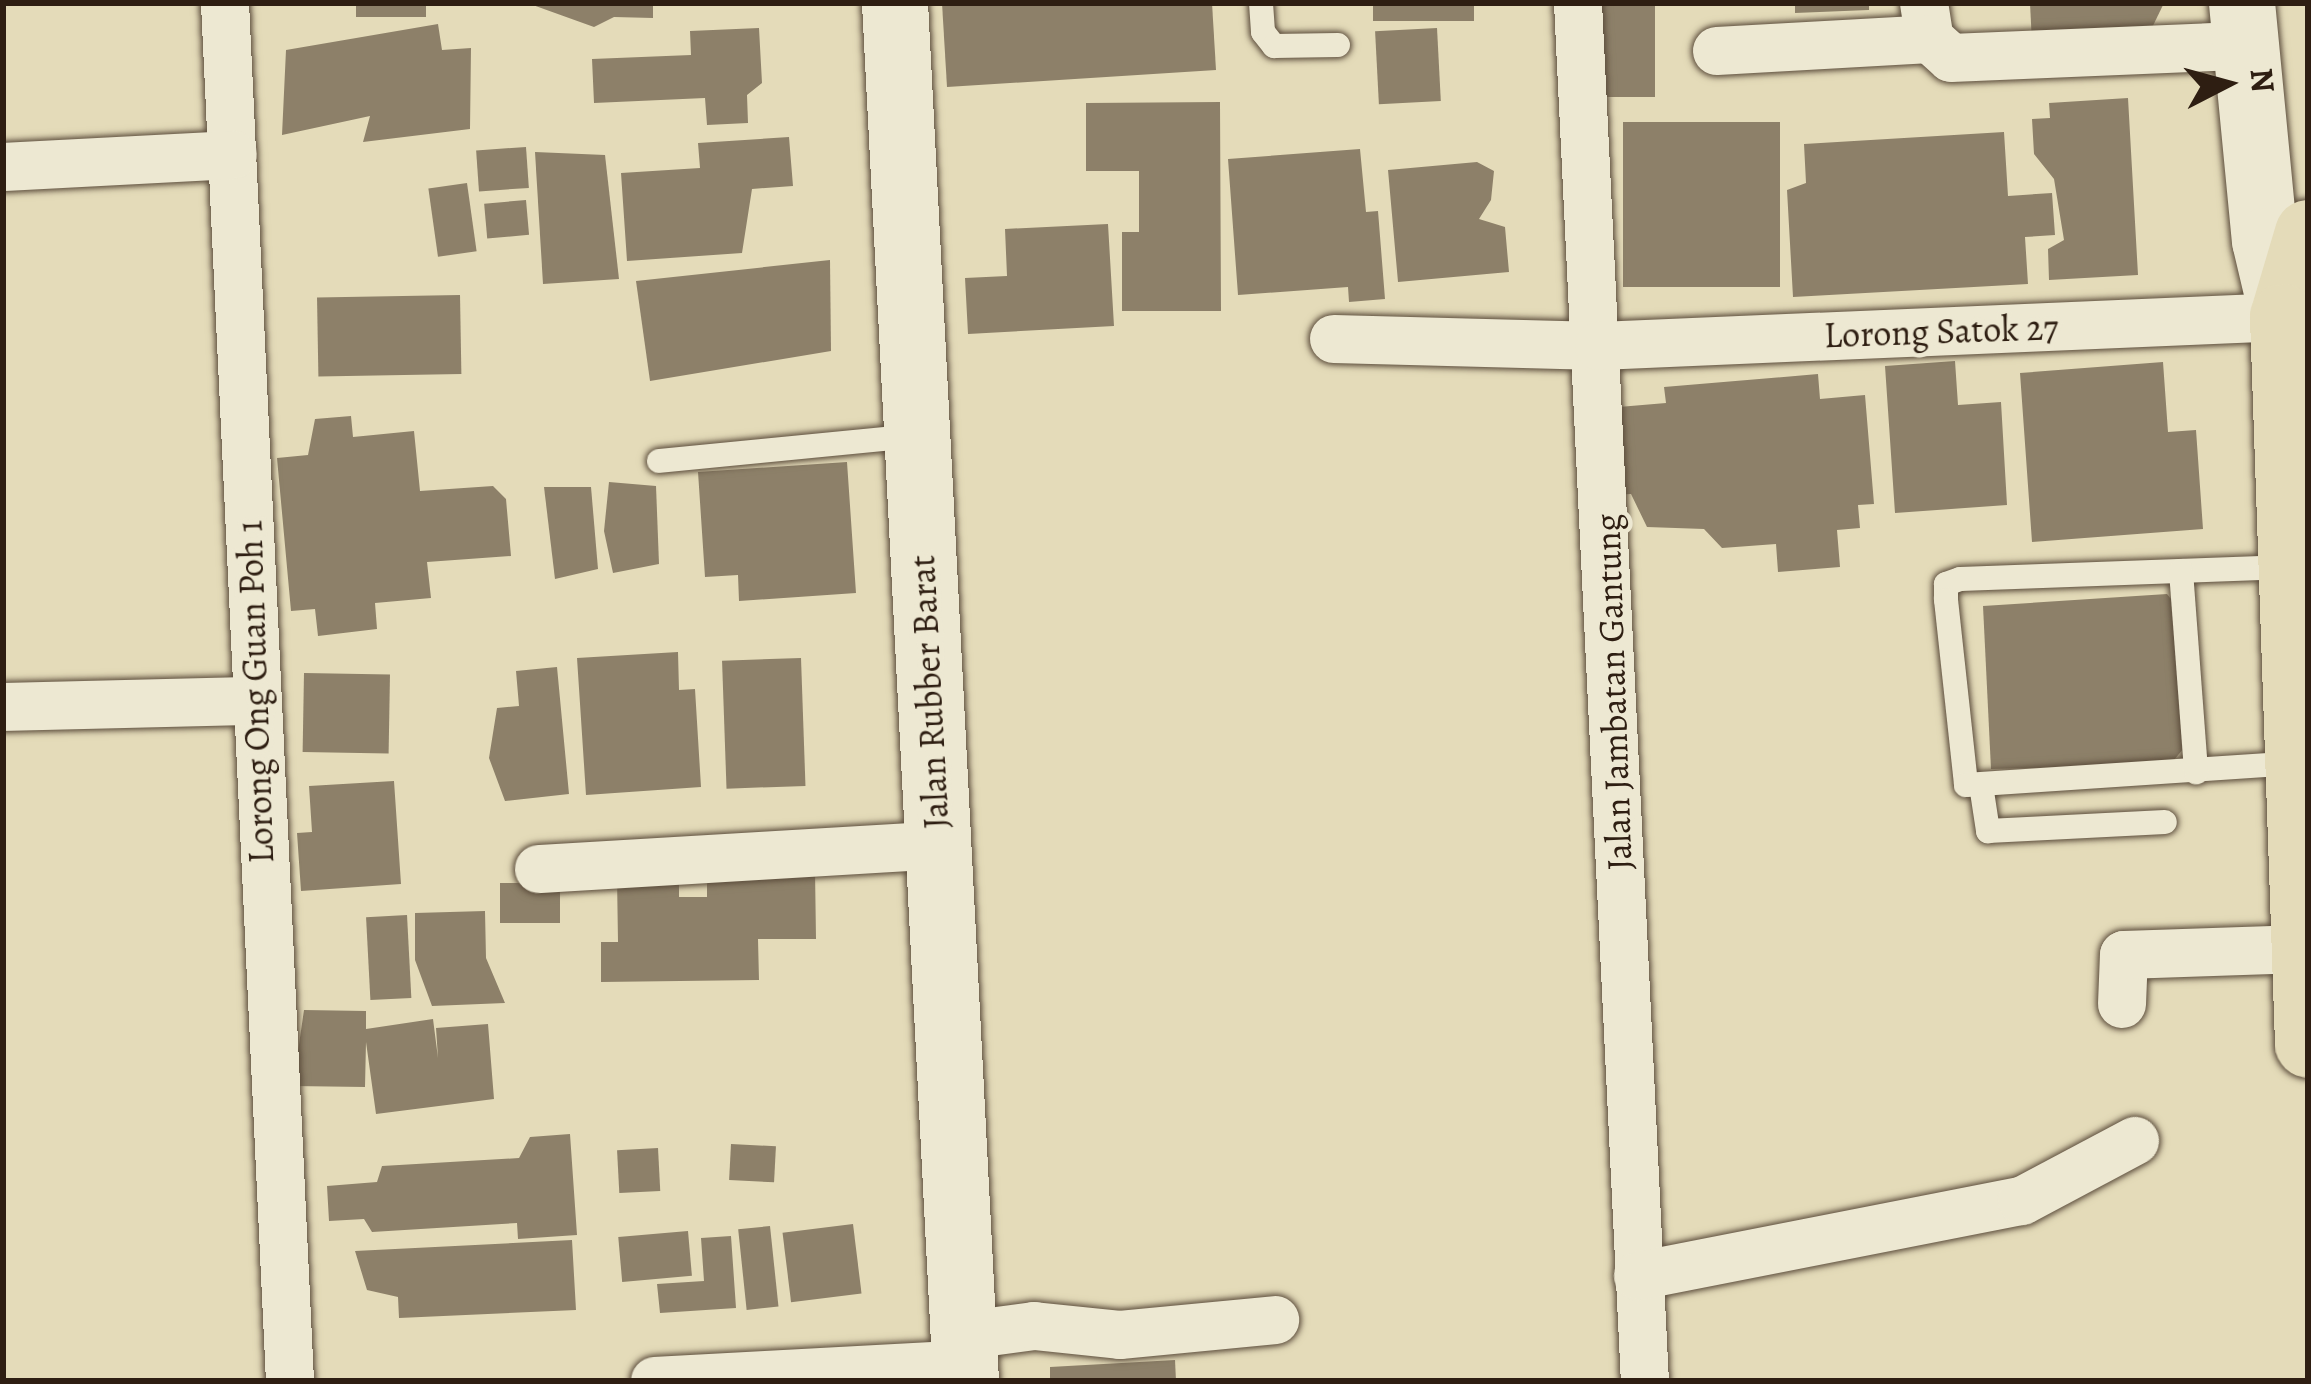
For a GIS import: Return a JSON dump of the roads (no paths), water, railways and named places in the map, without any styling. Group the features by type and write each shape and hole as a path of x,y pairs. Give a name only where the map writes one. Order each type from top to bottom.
{"main road":[{"name":"Jalan Rubber Barat","path":"895,3 964,1360"},
{"path":"2242,25 2265,241 2283,317 2294,763 2308,1046"},
{"path":"2283,317 2308,233"}],"street":[{"name":"Lorong Ong Guan Poh 1","path":"225,3 254,701 290,1381"},
{"name":"Jalan Jambatan Gantung","path":"1578,3 1599,346 1645,1381"},
{"path":"1717,51 1927,21 1951,58 2242,25"},
{"path":"3,167 233,155"},
{"name":"Lorong Satok 27","path":"1334,340 1599,346 2283,317"},
{"path":"3,707 254,701"},
{"path":"538,869 938,845"},
{"path":"2122,1004 2124,955 2302,950"},
{"path":"1638,1276 2022,1201 2134,1142"},
{"path":"655,1381 964,1360 1034,1326 1120,1335 1275,1320"}],"lane":[{"path":"1261,3 1263,32 1274,46 1338,45"},
{"path":"659,461 915,436"},
{"path":"2290,567 1946,584 1958,768 1966,785 2294,763"},
{"path":"2181,571 2196,772"},
{"path":"1981,785 1988,831 2164,822"}]}
